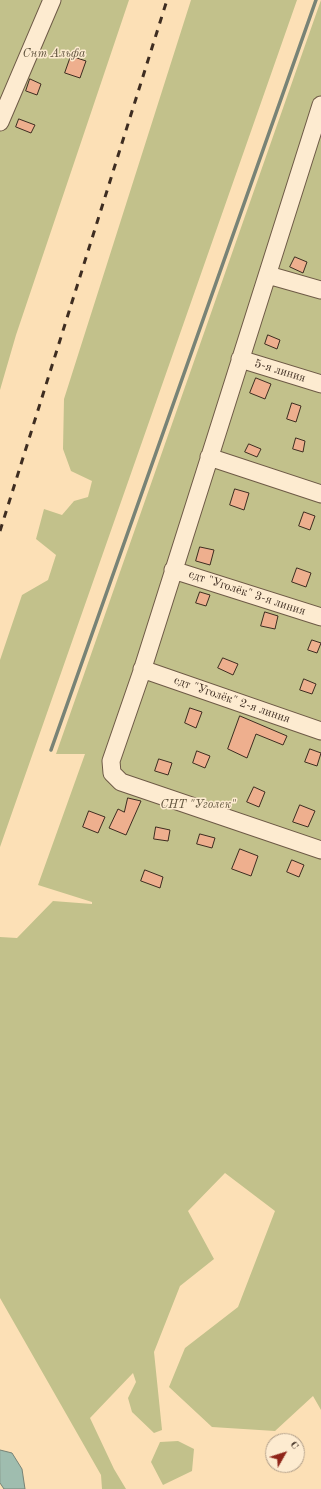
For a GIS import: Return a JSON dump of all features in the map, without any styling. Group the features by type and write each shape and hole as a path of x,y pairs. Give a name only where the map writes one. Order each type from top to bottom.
{"street":[{"path":"0,122 52,0"},
{"path":"321,105 142,669 111,761 112,773 121,782 321,850"},
{"path":"268,275 321,290"},
{"name":"5-я линия","path":"240,359 321,384"},
{"path":"209,456 321,494"},
{"name":"сдт \"Уголёк\" 3-я линия","path":"173,570 321,617"},
{"name":"сдт \"Уголёк\" 2-я линия","path":"142,669 321,731"}],"green space":[{"name":"Снт Альфа","path":"0,0 129,0 16,335 0,390"},
{"path":"191,0 297,0 0,847 0,660 22,595 48,580 56,555 36,539 44,509 62,515 74,501 88,497 92,481 71,471 63,449 64,399"},
{"name":"СНТ \"Уголек\"","path":"321,0 321,1410 313,1396 275,1431 212,1427 169,1387 185,1348 238,1307 275,1211 225,1173 188,1211 214,1259 180,1286 154,1352 162,1430 154,1433 132,1412 128,1398 136,1382 133,1373 90,1418 114,1469 126,1489 102,1489 101,1475 0,1298 0,937 17,938 53,901 92,904 92,902 38,885 85,754 56,754"},
{"path":"178,1441 194,1449 192,1471 163,1485 151,1462 160,1442"}],"shaded area":[{"path":"0,1450 12,1453 22,1469 25,1489 4,1489 0,1483"}],"building":[{"path":"71,56 86,61 80,78 65,73"},
{"path":"30,79 41,84 37,95 26,91"},
{"path":"19,119 35,125 31,133 16,127"},
{"path":"295,257 307,262 303,273 290,267"},
{"path":"268,335 280,340 277,349 265,344"},
{"path":"256,378 271,384 265,399 250,393"},
{"path":"292,403 301,406 296,422 287,419"},
{"path":"296,438 305,441 303,452 293,449"},
{"path":"249,444 261,449 257,457 245,452"},
{"path":"235,489 249,493 244,510 230,505"},
{"path":"304,512 315,516 310,530 299,526"},
{"path":"200,547 214,550 210,565 196,561"},
{"path":"297,568 311,573 306,587 292,582"},
{"path":"200,592 210,595 206,606 196,603"},
{"path":"265,612 278,616 275,629 261,626"},
{"path":"312,640 321,643 317,653 308,650"},
{"path":"223,658 238,664 233,675 218,668"},
{"path":"304,679 316,684 312,694 300,690"},
{"path":"190,708 202,712 196,728 185,723"},
{"path":"240,716 287,736 283,745 256,734 247,758 228,749"},
{"path":"310,749 321,753 317,766 305,762"},
{"path":"197,751 210,756 205,768 193,763"},
{"path":"159,759 172,763 168,775 155,771"},
{"path":"254,787 265,792 259,807 247,802"},
{"path":"128,798 141,801 126,835 109,828 118,809 124,812"},
{"path":"300,805 315,811 308,827 293,822"},
{"path":"89,811 105,817 98,833 83,827"},
{"path":"156,827 170,830 168,841 154,839"},
{"path":"200,834 215,838 212,848 197,844"},
{"path":"240,849 258,856 251,876 232,869"},
{"path":"292,860 304,865 299,877 287,872"},
{"path":"145,870 163,877 160,888 141,881"}],"waterway":[{"path":"51,750 316,0"}],"railway":[{"path":"0,531 167,0"}]}
